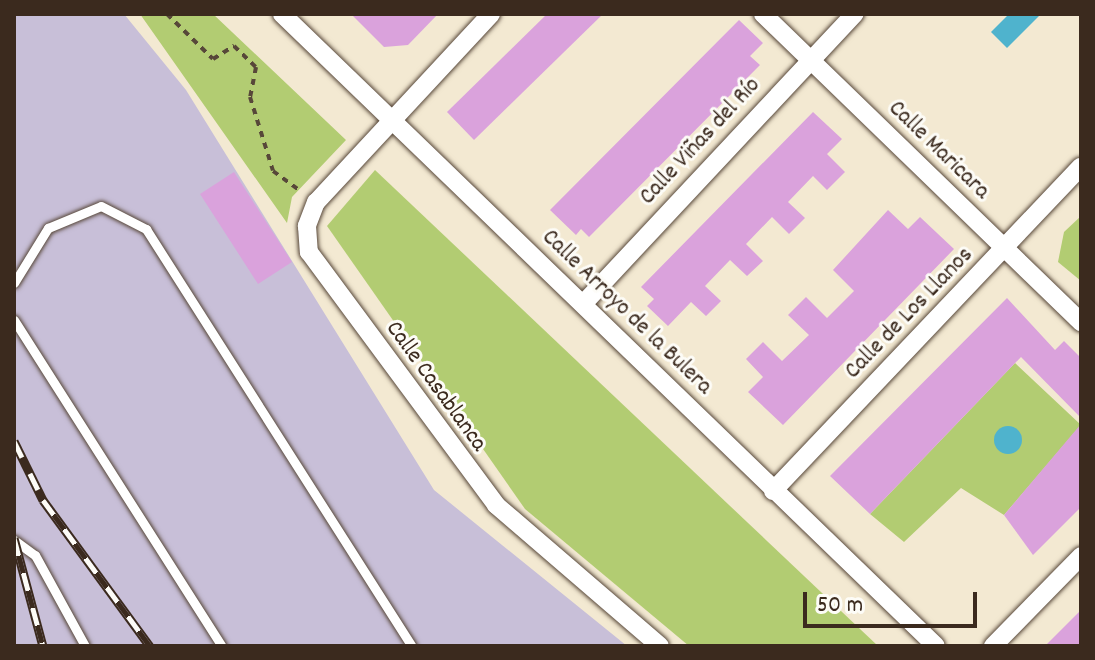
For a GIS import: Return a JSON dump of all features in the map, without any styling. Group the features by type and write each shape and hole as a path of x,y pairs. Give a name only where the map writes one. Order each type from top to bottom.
{"street":[{"name":"Calle Arroyo de la Bulera","path":"282,14 936,646"},
{"path":"316,202 491,14"},
{"name":"Calle Maricara","path":"763,14 1081,322"},
{"name":"Calle Viñas del Río","path":"584,303 854,14"},
{"name":"Calle de Los Llanos","path":"773,491 1081,167"},
{"name":"Calle Casablanca","path":"316,202 307,226 309,252 459,461 496,505 660,646"},
{"path":"993,646 1081,556"}],"lane":[{"path":"14,283 48,228 101,206 146,229 412,646"},
{"path":"14,320 222,646"},
{"path":"14,540 35,555 84,644 71,646"}],"path":[{"path":"167,14 213,59 234,46 256,67 250,97 273,171 316,202"}],"shaded area":[{"path":"14,14 124,14 186,90 434,490 627,646 14,646"}],"green space":[{"path":"140,14 213,14 346,140 292,197 287,223"},
{"path":"375,170 878,646 689,646 525,509 327,226"},
{"path":"1081,216 1081,281 1058,262 1064,232"},
{"path":"1015,363 1081,425 1004,515 961,488 904,542 870,514"}],"water":[{"path":"1009,14 1041,14 1007,48 991,32"},
{"path":"1008,426 1018,430 1022,440 1018,450 1008,454 998,450 994,440 998,430"}],"building":[{"path":"351,14 438,14 408,45 384,47"},
{"path":"547,14 603,14 474,140 447,112"},
{"path":"739,20 763,43 750,56 760,65 589,237 581,229 576,235 550,210"},
{"path":"813,112 842,139 827,154 845,172 827,190 813,176 788,202 805,218 789,234 772,217 746,244 763,261 747,276 730,260 705,286 721,301 706,316 691,302 668,326 647,306 654,299 641,287"},
{"path":"234,172 292,262 258,284 200,194"},
{"path":"888,210 908,229 920,217 954,249 783,425 748,392 763,377 746,359 763,342 782,361 809,335 788,315 806,297 827,318 854,291 833,270"},
{"path":"1007,298 1055,350 1064,341 1081,358 1081,418 1021,357 870,514 830,476"},
{"path":"1081,424 1081,507 1033,555 1004,515"},
{"path":"1081,610 1081,646 1045,646"}],"railway":[{"path":"14,441 43,500 150,646"},
{"path":"14,538 43,646"}]}
